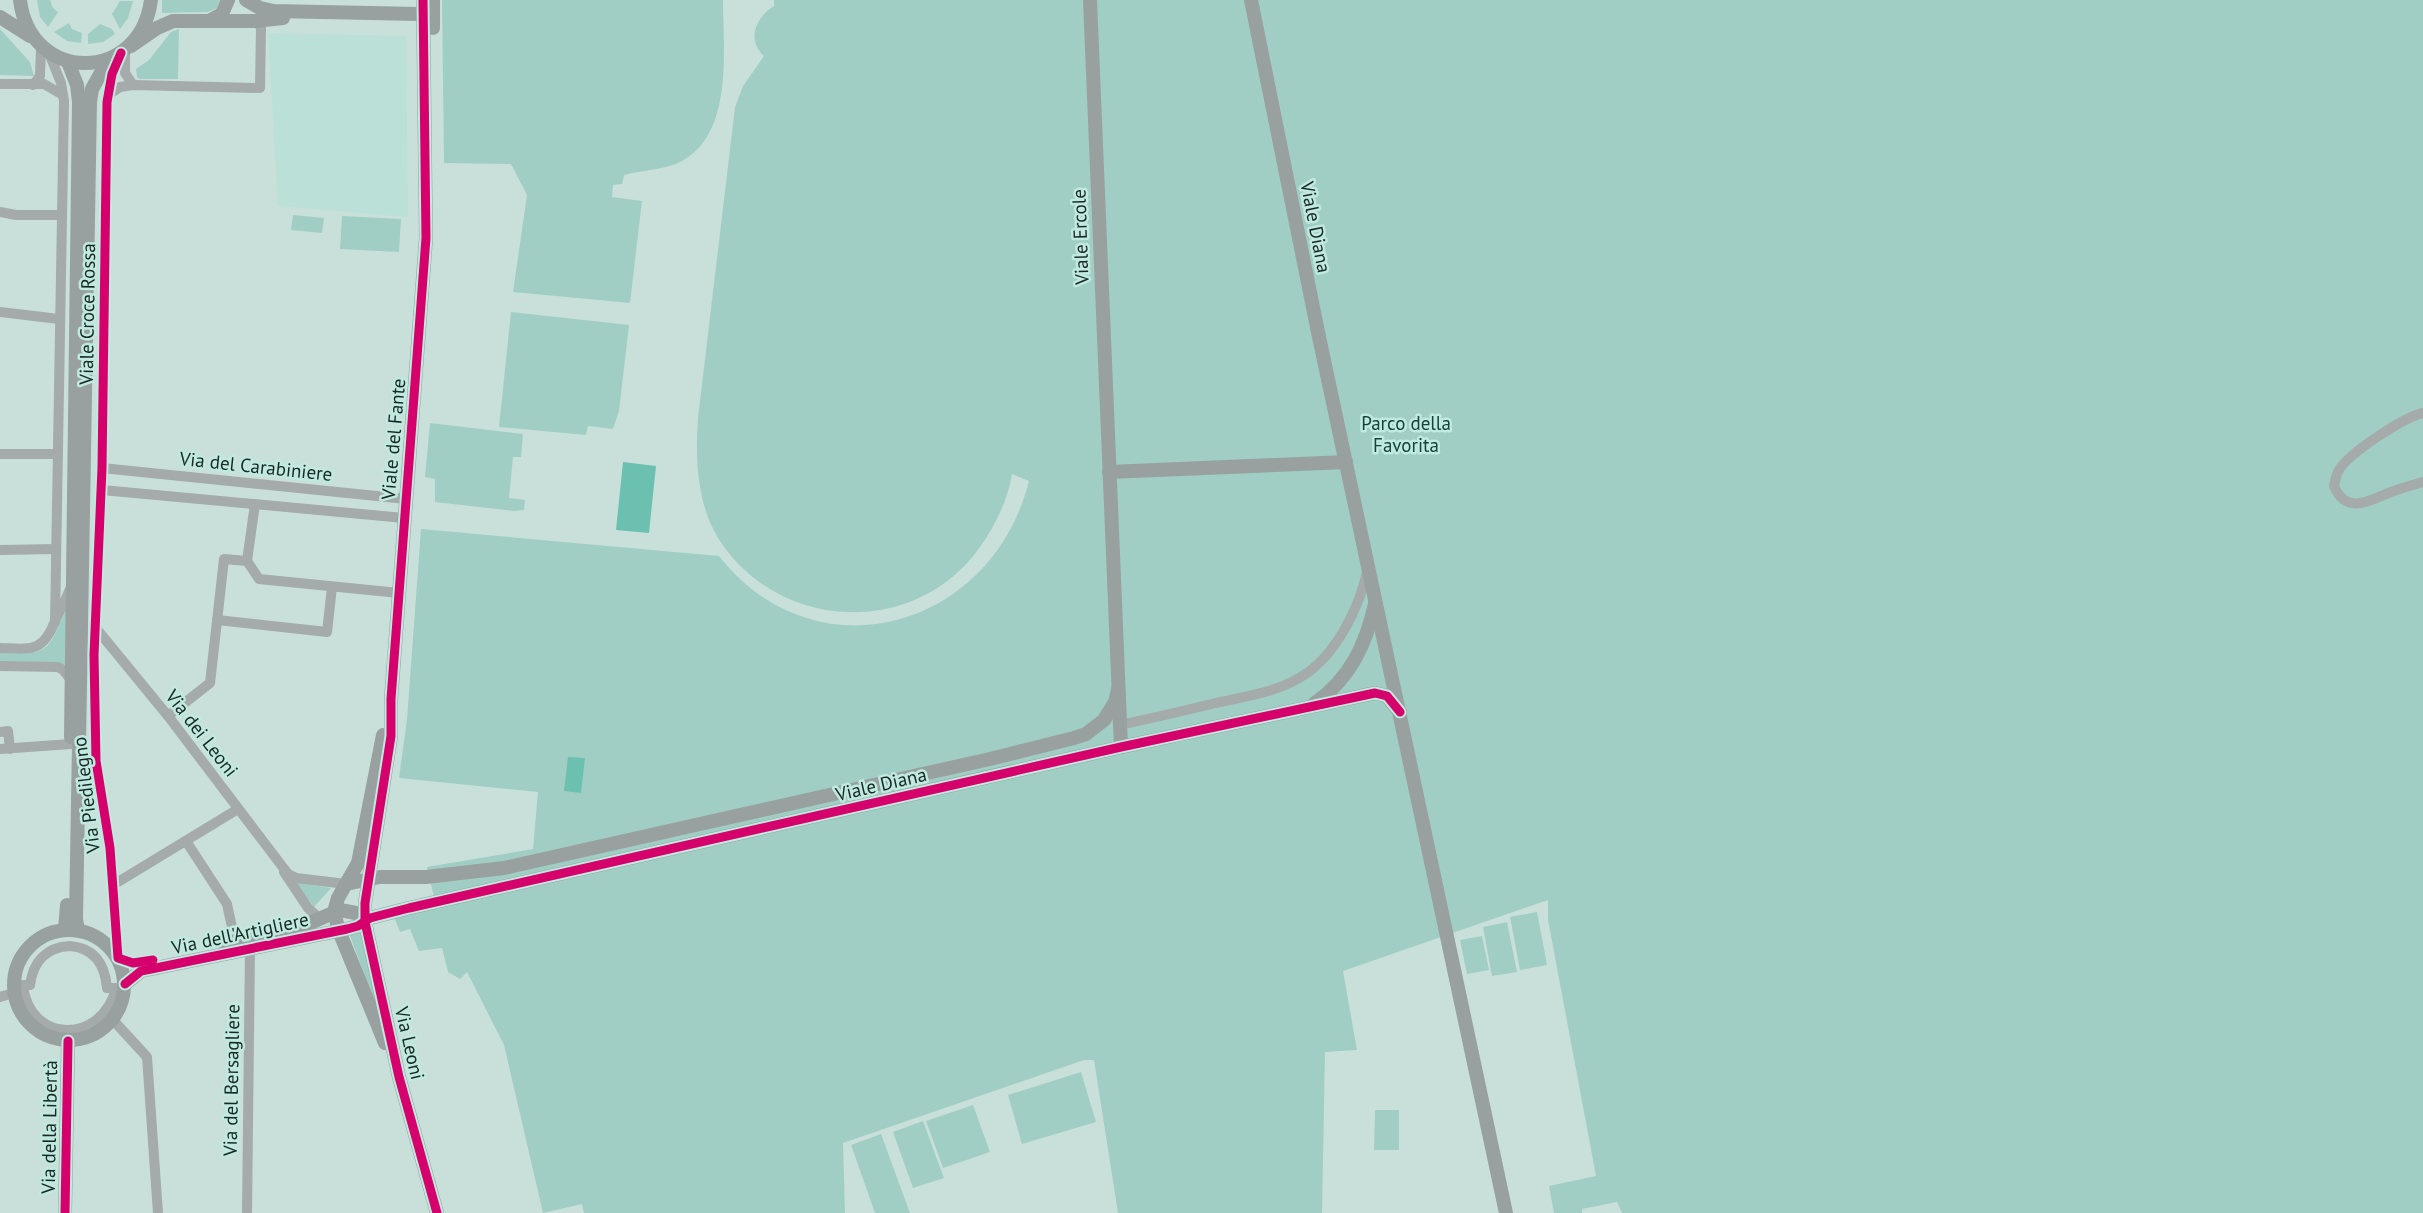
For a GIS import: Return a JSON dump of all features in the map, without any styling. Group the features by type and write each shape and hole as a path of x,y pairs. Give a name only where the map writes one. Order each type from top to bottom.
{"street":[{"path":"20,0 26,25 41,46 40,76 33,85"},
{"path":"133,86 125,73 126,49 143,31 150,14 151,0"},
{"path":"211,20 222,14 228,0"},
{"path":"246,0 267,5 421,11"},
{"path":"428,146 431,0"},
{"name":"Viale del Fante","path":"369,878 391,736 391,699 427,200 428,146 421,11 431,0"},
{"name":"Viale Ercole","path":"1090,0 1121,747"},
{"name":"Viale Diana","path":"1251,0 1400,712"},
{"path":"0,17 68,62 88,64 107,60 166,23 181,20 255,21 421,11"},
{"path":"302,18 336,22 415,23 419,26 420,102 428,146"},
{"path":"108,95 120,87 133,86 260,88 261,27 255,21"},
{"name":"Viale Croce Rossa","path":"41,46 58,73 63,95 55,622"},
{"name":"Viale Croce Rossa","path":"88,629 99,578 108,95 112,74 126,49"},
{"name":"Viale Croce Rossa","path":"71,930 76,919 88,629 90,102 92,89 107,60"},
{"name":"Viale Croce Rossa","path":"68,62 77,85 79,102 67,918 71,930"},
{"path":"0,84 50,86 63,95"},
{"path":"0,212 16,215 61,215"},
{"path":"0,312 59,319"},
{"path":"2423,413 2400,422 2346,462 2337,474 2334,486 2342,499 2365,504 2423,482"},
{"path":"0,454 57,454"},
{"path":"1109,472 1346,462"},
{"name":"Via del Carabiniere","path":"102,468 406,499"},
{"name":"Via del Carabiniere","path":"102,490 404,518"},
{"path":"255,504 247,561 259,579 399,593"},
{"path":"0,550 56,549"},
{"path":"168,716 210,683 224,559 247,561"},
{"name":"Viale Diana","path":"1120,725 1256,694 1281,687 1305,674 1326,655 1337,639 1364,585 1368,564"},
{"path":"0,648 30,648 44,643 51,634 71,586"},
{"path":"217,621 327,632 332,587"},
{"name":"Viale Diana","path":"1308,708 1328,694 1349,670 1366,638 1376,601"},
{"name":"Via dei Leoni","path":"88,629 168,716 278,863 308,908 319,918"},
{"name":"Via Piedilegno","path":"88,629 96,761 110,848 118,958"},
{"path":"0,666 58,667 71,680"},
{"name":"Viale Diana","path":"346,884 369,878 426,877 504,868 1074,738 1095,728 1109,713 1118,689"},
{"name":"Viale Diana","path":"344,922 1121,747 1308,708 1381,694 1392,700 1400,712"},
{"name":"Viale del Fante","path":"346,884 358,863 391,699"},
{"path":"1400,712 1506,1213"},
{"path":"0,732 8,731 5,749 71,744"},
{"path":"113,885 238,809"},
{"path":"186,841 227,904 235,941"},
{"path":"278,863 296,878 346,884 344,922"},
{"name":"Via Leoni","path":"369,878 344,922 399,1077 437,1213"},
{"name":"Via dell'Artigliere","path":"118,958 139,963 303,926 319,918 344,922"},
{"name":"Via Leoni","path":"344,922 399,1077"},
{"name":"Via dell'Artigliere","path":"120,986 141,971 316,934 332,935 344,922"},
{"path":"71,930 103,942 118,958 122,965 122,1002 113,1020 94,1035 68,1041 41,1033 29,1024 7,995 25,951 44,936 71,930"},
{"path":"71,946 82,948 96,956 104,970 107,988 120,986 101,1018 88,1027 65,1030 50,1026 36,1017 27,1005 23,985 30,985 33,968 43,956 57,948 71,946"},
{"name":"Via del Bersagliere","path":"247,1213 250,948"},
{"path":"113,1020 147,1057 158,1213"},
{"name":"Via della Libertà","path":"65,1213 68,1041"}],"shaded area":[{"path":"268,33 406,36 408,217 278,206"},
{"path":"623,462 656,466 649,533 616,530"},
{"path":"568,757 585,758 581,793 564,791"}],"green space":[{"path":"37,0 50,0 58,12 48,27 40,17"},
{"path":"162,0 220,0 217,8 208,12 162,13"},
{"path":"442,0 723,0 722,88 718,111 710,131 699,148 682,161 624,175 622,184 613,185 612,197 642,201 630,303 513,292 527,195 511,164 444,163"},
{"name":"Parco della Favorita","path":"774,0 2423,0 2423,1213 1622,1213 1617,1202 1582,1209 1582,1213 1554,1213 1549,1186 1596,1176 1548,920 1548,900 1343,971 1357,1050 1325,1052 1322,1213 1118,1213 1094,1060 1084,1060 843,1143 845,1213 584,1213 582,1204 543,1213 504,1045 467,972 460,979 448,972 442,948 419,951 410,929 400,932 393,914 436,905 427,867 533,849 538,792 399,778 407,719 421,529 719,556 759,594 803,617 850,625 897,620 940,602 979,572 1009,532 1029,481 1012,474 1004,503 991,530 980,547 953,577 920,597 885,609 848,612 810,607 775,592 744,569 718,538 706,510 699,480 698,418 735,107 743,86 764,56 755,43 756,29 762,16 774,6"},
{"path":"120,1 133,1 128,18 120,29 112,14"},
{"path":"69,23 72,29 82,33 81,43 67,41 54,32"},
{"path":"100,24 112,29 115,34 103,42 88,44 88,34"},
{"path":"0,29 30,62 34,76 0,75"},
{"path":"179,29 178,79 137,77 136,69 149,60 171,32"},
{"path":"293,215 324,218 322,233 291,230"},
{"path":"342,216 401,219 399,252 340,249"},
{"path":"511,312 629,325 619,411 613,429 588,426 586,435 499,427"},
{"path":"430,423 523,434 521,457 513,457 509,498 525,500 524,510 435,502 435,479 425,477"},
{"path":"67,607 66,667 0,663 0,653 30,653 46,647 51,642"},
{"path":"295,882 331,888 314,907"},
{"path":"1537,912 1547,965 1520,970 1510,917"},
{"path":"1507,922 1517,972 1492,976 1483,927"},
{"path":"361,930 381,1020 349,933"},
{"path":"1482,936 1489,970 1467,974 1460,940"},
{"path":"1081,1072 1096,1122 1022,1144 1008,1095"},
{"path":"973,1105 990,1152 943,1168 926,1121"},
{"path":"1375,1110 1399,1110 1399,1150 1374,1150"},
{"path":"923,1121 944,1178 913,1188 893,1132"},
{"path":"881,1134 910,1213 875,1213 851,1145"}],"cycle path":[{"path":"423,0 426,238 391,699 391,736 365,903 365,922 399,1077 437,1213"},
{"path":"121,53 112,74 107,102 102,468 94,655 96,761 110,848 118,958 133,963 153,960"},
{"path":"125,984 141,971 347,929 370,918 409,908 1121,747 1375,693 1387,696 1400,712"},
{"path":"65,1213 68,1041"}]}
